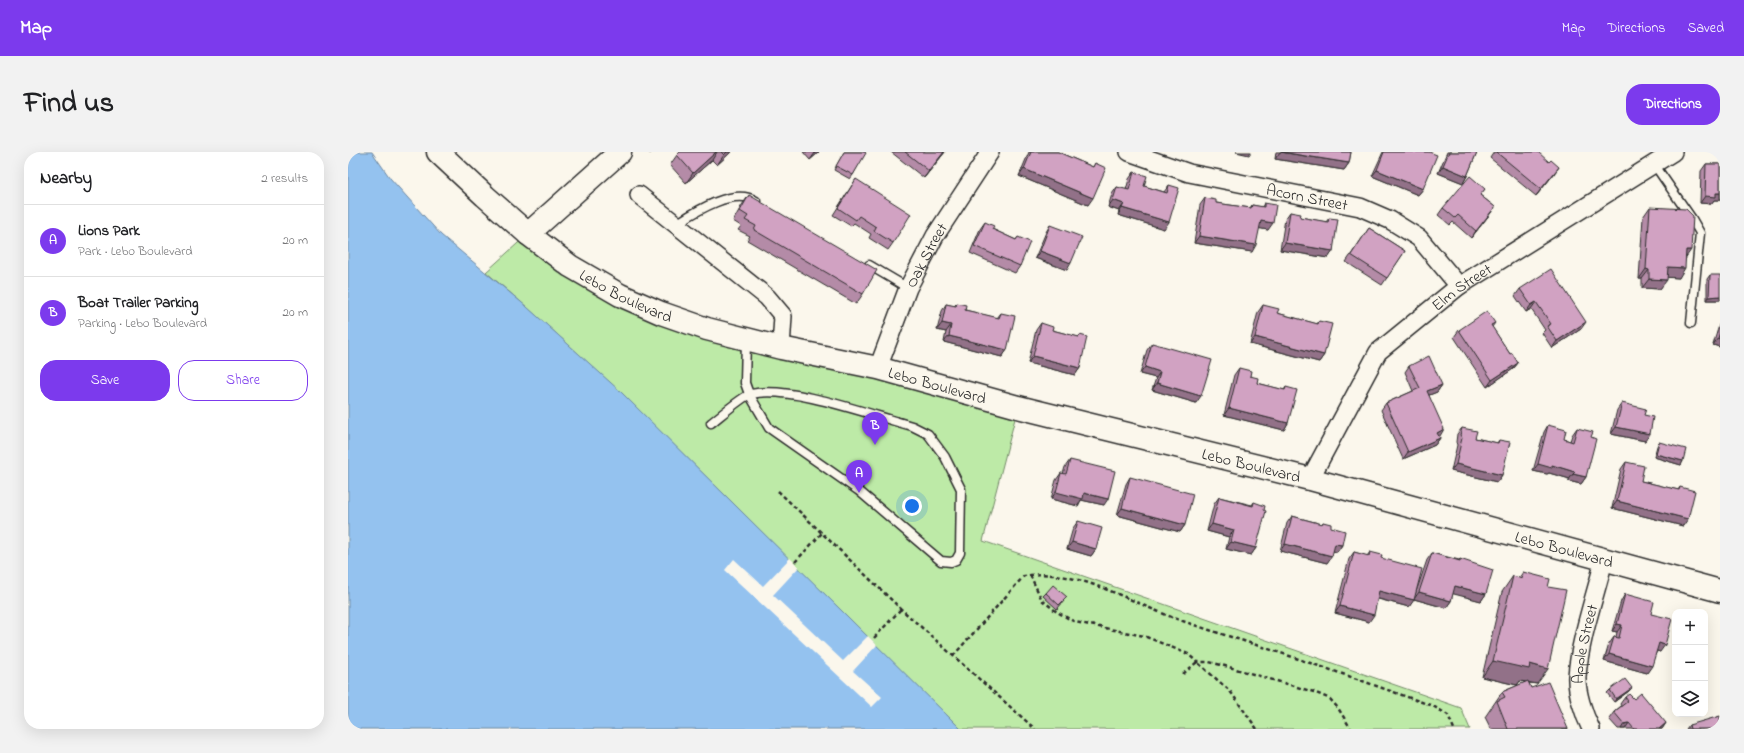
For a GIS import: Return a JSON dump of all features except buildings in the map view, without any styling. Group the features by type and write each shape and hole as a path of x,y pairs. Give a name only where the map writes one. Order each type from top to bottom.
{"main road":[{"name":"Lebo Boulevard","path":"438,152 528,234 570,266 620,295 661,313 700,327 781,348 878,368 1025,409 1310,479 1720,591"},
{"path":"528,234 620,152"}],"street":[{"name":"Oak Street","path":"878,368 908,288 934,236 990,152"},
{"name":"Acorn Street","path":"1129,152 1189,173 1360,207 1390,220 1419,238 1459,286"},
{"name":"Elm Street","path":"1310,479 1378,352 1459,286 1672,152"},
{"path":"639,195 767,297 783,316 781,348"},
{"name":"Apple Street","path":"1591,729 1584,714 1577,677 1586,629 1604,560"}],"lane":[{"path":"1654,164 1700,233 1690,324"},
{"path":"676,224 699,209 738,197 753,199 766,207"},
{"path":"861,261 908,288"},
{"path":"711,423 749,394 771,393 812,398 912,426 928,434 945,457 961,489 960,553 956,560 951,562 941,561 859,491 769,428 749,394 745,383 746,339"}],"path":[{"path":"778,490 901,609 1035,729"},
{"path":"795,562 822,533"},
{"path":"953,656 1024,576 1036,573 1064,577 1112,592 1176,619 1305,661 1433,706 1448,715 1454,729"},
{"path":"1030,575 1042,600 1056,612 1075,622 1144,636 1188,654 1230,691 1257,729"},
{"path":"874,638 901,609"},
{"path":"1183,674 1197,662 1229,666 1314,692 1330,699 1338,708 1351,729"}],"green space":[{"path":"528,234 620,295 1018,407 983,541 1461,708 1470,729 961,729 609,382 486,272"}],"water":[{"path":"348,152 372,152 390,178 441,235 527,307 621,392 961,729 348,729"}],"pier":[{"path":"790,558 799,567 773,595 843,661 868,636 877,645 853,671 882,697 872,707 725,570 734,559 763,586"}],"place":[{"name":"Boat Trailer Parking","path":"875,445"},
{"name":"Lions Park","path":"859,493"}]}
